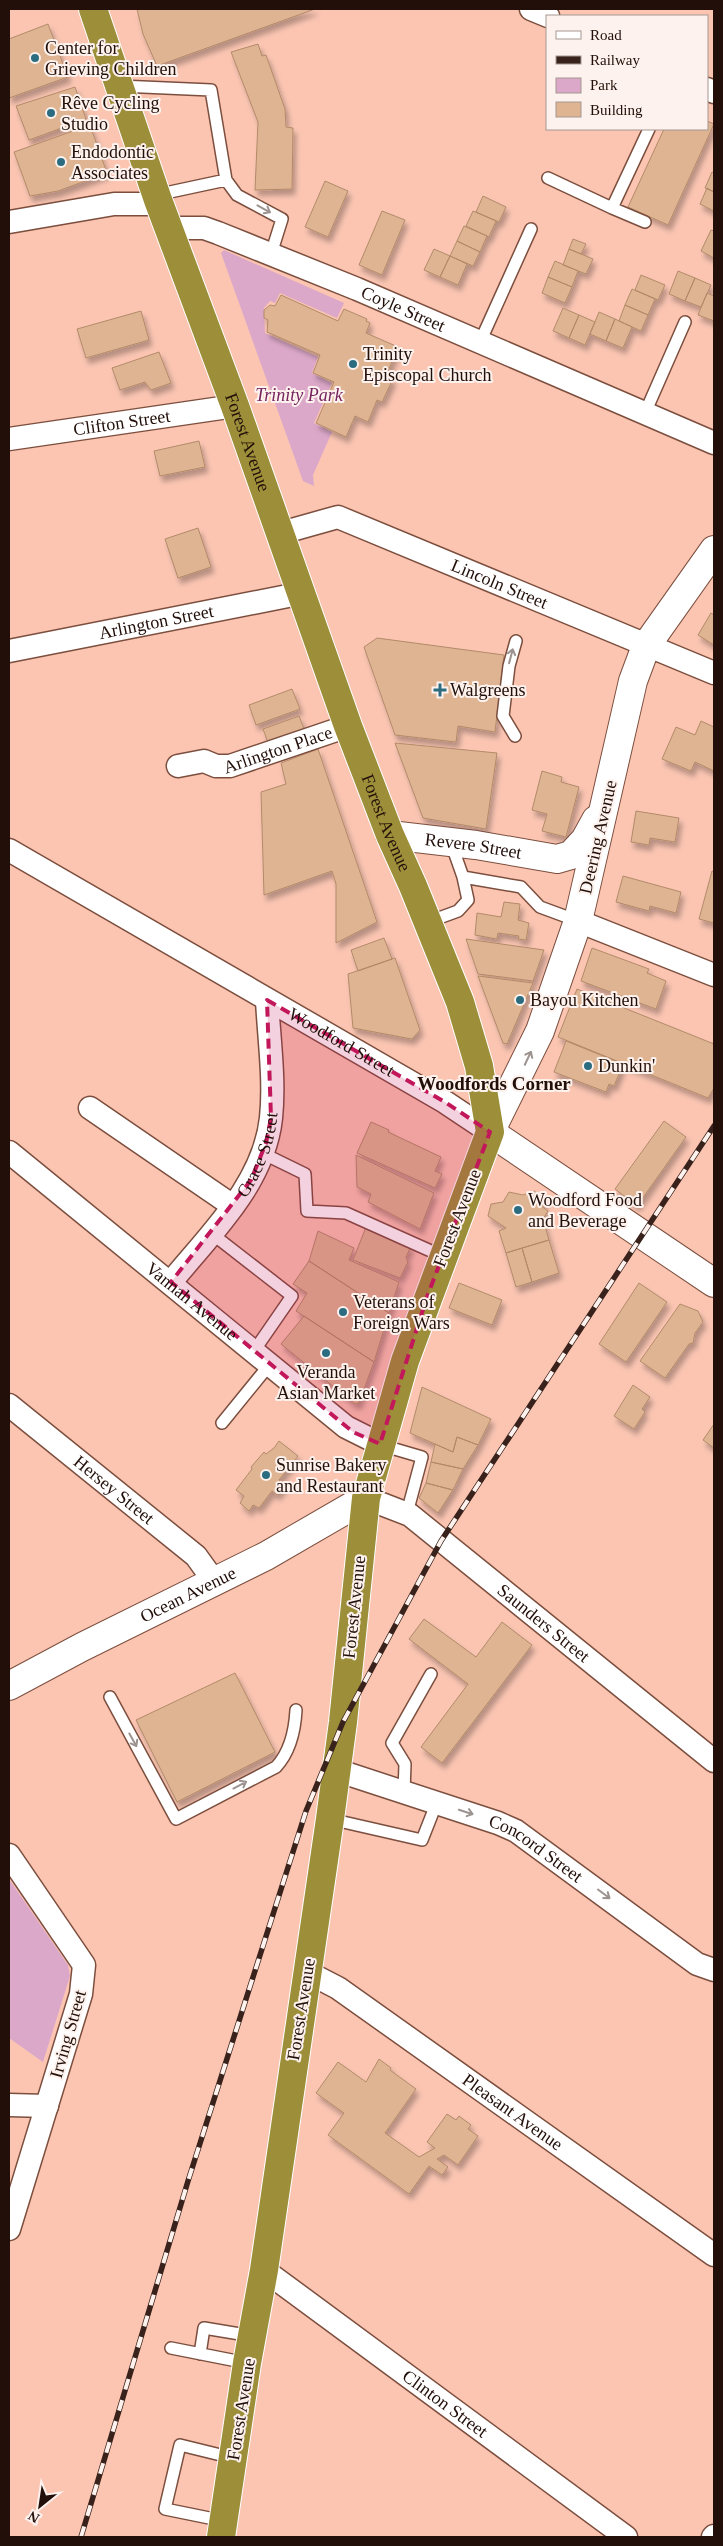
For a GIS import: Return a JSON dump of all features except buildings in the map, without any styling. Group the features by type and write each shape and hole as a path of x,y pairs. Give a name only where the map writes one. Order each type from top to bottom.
{"highway":[{"name":"Forest Avenue","path":"94,9 162,209 281,533 348,726 390,835 460,1002 477,1059 490,1132 442,1256 405,1361 366,1498 330,1819 264,2270 247,2363 233,2458 225,2532"}],"main road":[{"name":"Deering Avenue","path":"490,1132 540,1031 581,910 633,681 646,646 714,550"},
{"path":"557,859 571,855 585,840 604,808"},
{"name":"Revere Street","path":"390,835 450,842 557,859"},
{"path":"557,859 566,867 581,910"},
{"name":"Woodford Street","path":"490,1132 714,1283"},
{"name":"Ocean Avenue","path":"9,1686 266,1556 366,1498"}],"street":[{"name":"Coyle Street","path":"9,222 114,204 162,209 480,342 714,443"},
{"name":"Clifton Street","path":"9,439 235,406"},
{"name":"Lincoln Street","path":"281,533 338,518 714,673"},
{"name":"Arlington Street","path":"9,651 302,593"},
{"name":"Arlington Place","path":"178,766 204,761 216,766 230,766 348,726"},
{"name":"Woodford Street","path":"9,850 445,1102 490,1132"},
{"path":"581,910 714,975"},
{"name":"Grace Street","path":"171,1282 233,1206 251,1180 262,1153 271,1118 267,1000"},
{"path":"90,1108 233,1206"},
{"name":"Vannah Avenue","path":"9,1152 353,1432 380,1444"},
{"name":"Hersey Street","path":"9,1405 196,1556 214,1581"},
{"name":"Saunders Street","path":"366,1498 407,1513 714,1761"},
{"name":"Concord Street","path":"336,1770 437,1802 498,1823 522,1834 697,1964 714,1970"},
{"name":"Irving Street","path":"9,1855 84,1965 81,1994 9,2229"},
{"name":"Pleasant Avenue","path":"307,1972 338,1988 714,2255"},
{"path":"9,2105 47,2106"},
{"name":"Clinton Street","path":"264,2270 626,2537"}],"lane":[{"path":"120,86 211,90 226,180 237,194 282,219 271,254"},
{"path":"612,208 649,130"},
{"path":"548,178 645,222"},
{"path":"162,209 226,180"},
{"path":"480,342 531,229"},
{"path":"645,413 685,322"},
{"path":"515,736 503,716 509,666 516,641"},
{"path":"428,922 458,911 468,900 464,877 450,842"},
{"path":"464,877 521,886 540,907 581,910"},
{"path":"262,1153 306,1174 308,1211 346,1213 442,1256"},
{"path":"211,1233 292,1296 262,1357 222,1423"},
{"path":"380,1444 422,1457 407,1513"},
{"path":"404,1792 406,1764 392,1743 431,1674"},
{"path":"110,1698 176,1819 276,1767 281,1761 295,1728 296,1710"},
{"path":"330,1819 422,1840 437,1802"},
{"path":"200,2354 204,2328 252,2336"},
{"path":"171,2348 247,2363"},
{"path":"225,2532 166,2509 180,2445 233,2458"}],"highlighted area":[{"path":"267,1000 445,1102 490,1132 427,1297 380,1444 353,1432 171,1282 251,1180 266,1143 271,1118"}],"green space":[{"name":"Trinity Park","path":"224,250 344,303 337,318 280,293 275,303 270,301 264,308 265,333 318,357 312,373 332,383 314,423 332,432 313,475 314,486 303,481 221,253"},
{"path":"9,1879 68,1965 70,1976 43,2062 9,2038"}],"railway":[{"path":"81,2537 188,2181 306,1811 343,1722 441,1541 714,1126"}],"place":[{"name":"Center for Grieving Children","path":"35,58"},
{"name":"Rêve Cycling Studio","path":"51,113"},
{"name":"Endodontic Associates","path":"61,162"},
{"name":"Trinity Episcopal Church","path":"353,364"},
{"name":"Walgreens","path":"440,690"},
{"name":"Bayou Kitchen","path":"520,1000"},
{"name":"Dunkin'","path":"588,1066"},
{"name":"Woodford Food and Beverage","path":"518,1210"},
{"name":"Veterans of Foreign Wars","path":"343,1312"},
{"name":"Veranda Asian Market","path":"326,1353"},
{"name":"Sunrise Bakery and Restaurant","path":"266,1475"}],"district":[{"name":"Woodfords Corner","path":"494,1083"}]}
